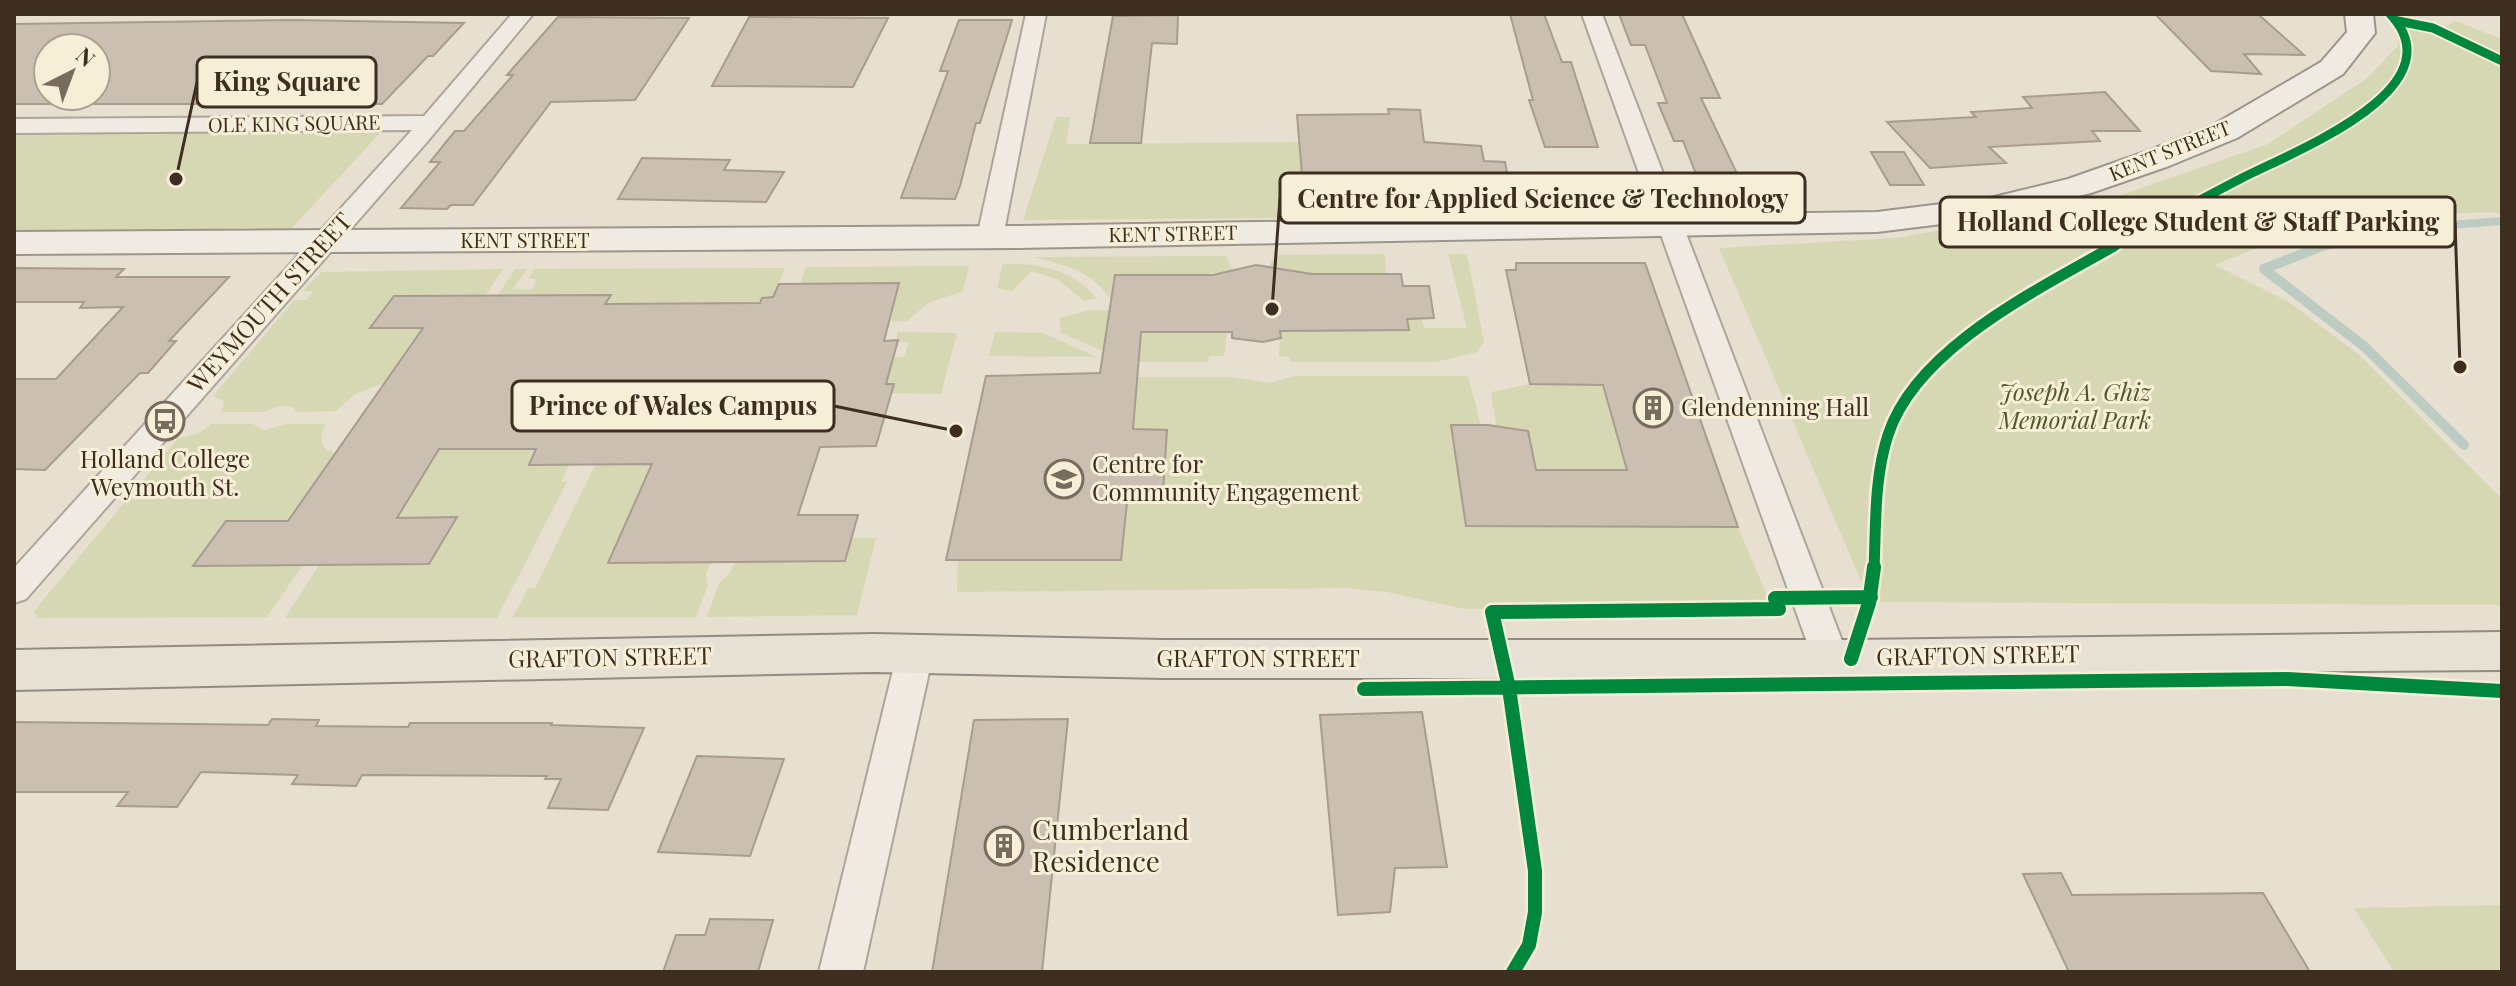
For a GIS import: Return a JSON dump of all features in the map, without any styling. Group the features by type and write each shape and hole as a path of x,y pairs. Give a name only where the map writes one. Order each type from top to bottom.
{"main road":[{"name":"GRAFTON STREET","path":"14,670 915,654 1164,659 1831,659 2502,651"}],"street":[{"name":"WEYMOUTH STREET","path":"14,590 326,242 523,14"},
{"path":"990,237 1036,14"},
{"path":"1592,14 1831,659"},
{"name":"KENT STREET","path":"14,243 990,237 1877,222 1990,208 2079,186 2226,131 2332,68 2361,33 2359,14"},
{"name":"OLE KING SQUARE","path":"14,126 430,123"},
{"path":"841,972 915,654"}],"green space":[{"name":"Joseph A. Ghiz Memorial Park","path":"2398,21 2424,26 2502,68 2502,213 2432,215 2317,232 2215,265 2287,301 2358,354 2502,499 2502,605 1870,602 1719,248 1896,238 2107,200 2268,144 2366,79 2398,46"},
{"path":"2455,21 2502,39 2502,54 2445,27"},
{"path":"1357,114 1379,114 1400,217 1023,220 1056,117 1070,117 1066,144 1300,142 1369,196"},
{"path":"383,130 290,230 14,230 14,133"},
{"path":"1384,254 1387,274 1281,273 1280,268 1269,266 1275,255"},
{"path":"1448,254 1467,254 1484,342 1477,352 1436,362 1291,362 1290,357 1279,357 1280,331 1408,330 1407,319 1422,319 1424,328 1467,328"},
{"path":"1226,256 1234,273 1213,273 1108,297 1085,274 1033,257"},
{"path":"1003,264 1042,267 1066,274 1096,298 1084,301 1059,280 1032,271 1012,291 997,288"},
{"path":"969,266 963,291 928,303 907,321 891,321 899,283 800,284 806,267"},
{"path":"785,268 773,297 762,298 759,303 594,325 610,295 498,295 515,269 527,269 513,289 532,289 537,279 528,279 534,269"},
{"path":"503,269 485,296 394,296 371,328 423,328 384,383 355,394 336,411 296,412 293,407 279,406 263,412 222,412 224,401 213,396 294,300 307,300 313,291 303,291 321,272"},
{"path":"1090,310 1227,332 1224,356 1209,356 1208,362 1128,362 1061,333 1059,318"},
{"path":"897,332 957,333 941,394 891,393 872,384 879,358 904,357 909,342 897,342"},
{"path":"995,332 1043,333 1097,357 989,356"},
{"path":"1294,376 1468,376 1481,426 1451,426 1466,526 1738,527 1771,605 1464,609 1387,592 1346,588 957,592 958,560 1121,560 1128,493 1163,491 1167,431 1133,429 1137,377 1232,377 1270,383"},
{"path":"1530,384 1602,385 1627,470 1536,470 1530,438 1498,438 1491,392"},
{"path":"211,424 253,424 264,430 286,424 326,424 322,442 326,449 336,453 287,521 226,521 193,566 302,566 267,617 37,618 34,611 178,438 198,434"},
{"path":"439,449 536,449 531,458 569,465 561,482 567,482 497,618 285,618 319,565 429,564 456,517 397,518"},
{"path":"656,464 608,562 711,562 706,574 708,585 696,617 513,617 528,588 535,588 595,465"},
{"path":"851,538 876,538 857,615 707,617 719,583 729,574 735,562 844,561"},
{"path":"2502,905 2502,972 2394,972 2354,908"}],"building":[{"path":"1510,14 1544,14 1562,62 1571,62 1598,147 1545,147 1529,100 1533,100"},
{"path":"1619,14 1682,14 1720,98 1701,98 1741,182 1732,182 1735,190 1702,189 1683,141 1674,141 1658,103 1667,103 1645,45 1631,45"},
{"path":"2155,14 2258,14 2304,55 2244,54 2261,74 2211,71"},
{"path":"1178,15 1177,44 1152,43 1141,143 1090,143 1113,16"},
{"path":"558,17 689,18 635,100 551,102 473,205 451,205 447,209 401,208 440,162 430,162 455,131 464,131 513,75 507,75"},
{"path":"749,17 888,18 853,87 712,86"},
{"path":"293,20 464,23 382,104 112,104 112,32 32,32 32,104 14,104 14,24"},
{"path":"959,20 1012,20 980,123 976,123 955,199 901,198 948,71 940,71"},
{"path":"2105,92 2140,131 2092,131 2100,141 1989,147 2006,163 1930,168 1887,122 1976,117 1971,112 2032,108 2023,97"},
{"path":"1388,109 1420,110 1424,142 1481,146 1484,161 1505,162 1511,192 1452,191 1452,197 1304,198 1297,115 1389,114"},
{"path":"1871,152 1904,152 1924,185 1890,185"},
{"path":"642,158 730,160 724,170 784,172 766,202 618,199"},
{"name":"Glendenning Hall","path":"1516,263 1645,263 1738,527 1466,526 1451,425 1488,425 1528,431 1536,470 1627,470 1603,385 1530,384 1506,270 1516,270"},
{"name":"Centre for Community Engagement","path":"1256,265 1312,274 1401,274 1403,286 1429,286 1434,318 1407,319 1409,330 1280,331 1281,338 1263,342 1232,338 1232,332 1141,332 1133,429 1167,430 1163,492 1128,493 1121,560 946,560 986,376 1100,373 1115,275 1213,275"},
{"path":"14,268 124,269 116,277 229,277 169,341 176,341 148,373 140,373 45,470 14,469 14,379 56,379 123,307 80,308 84,302 14,302"},
{"path":"899,283 884,341 898,340 886,384 894,384 876,446 820,447 798,515 858,515 845,561 608,563 652,464 529,465 536,449 439,449 397,518 457,517 429,564 193,566 226,521 288,521 423,328 370,328 394,296 611,295 605,304 760,303 762,298 773,297 779,284"},
{"path":"1422,712 1447,867 1395,868 1390,912 1338,915 1320,715"},
{"path":"272,719 319,720 316,726 552,723 644,728 608,810 548,808 561,779 545,779 547,776 362,775 356,786 292,784 298,775 201,772 177,807 117,806 128,792 14,792 14,722 268,725"},
{"name":"Cumberland Residence","path":"1068,719 1042,972 932,972 974,720"},
{"path":"697,756 784,759 750,856 658,852"},
{"path":"2061,873 2072,895 2263,893 2310,972 2069,972 2023,874"},
{"path":"710,919 773,920 758,972 663,972 676,935 705,935"}],"waterway":[{"path":"2318,248 2411,228 2502,221"},
{"path":"2318,248 2322,246"},
{"path":"2318,248 2264,269 2365,347 2464,445"}],"cycle path":[{"path":"1851,659 1871,595 1878,478 1888,432 1898,411 1926,373 1980,328 2095,257 2357,118 2383,96 2405,66 2408,55 2406,35 2390,14"},
{"path":"2398,21 2433,28 2502,61"},
{"path":"1513,972 1529,945 1535,912 1535,871 1509,688 1492,612 1779,609 1775,598 1871,597"},
{"path":"1364,689 2287,679 2502,691"}],"place":[{"name":"King Square","path":"176,179"},
{"name":"Centre for Applied Science & Technology","path":"1272,309"},
{"name":"Holland College Student & Staff Parking","path":"2460,367"},
{"name":"Glendenning Hall","path":"1653,408"},
{"name":"Holland College Weymouth St.","path":"165,421"},
{"name":"Prince of Wales Campus","path":"956,431"},
{"name":"Centre for Community Engagement","path":"1064,479"},
{"name":"Cumberland Residence","path":"1004,846"}]}
